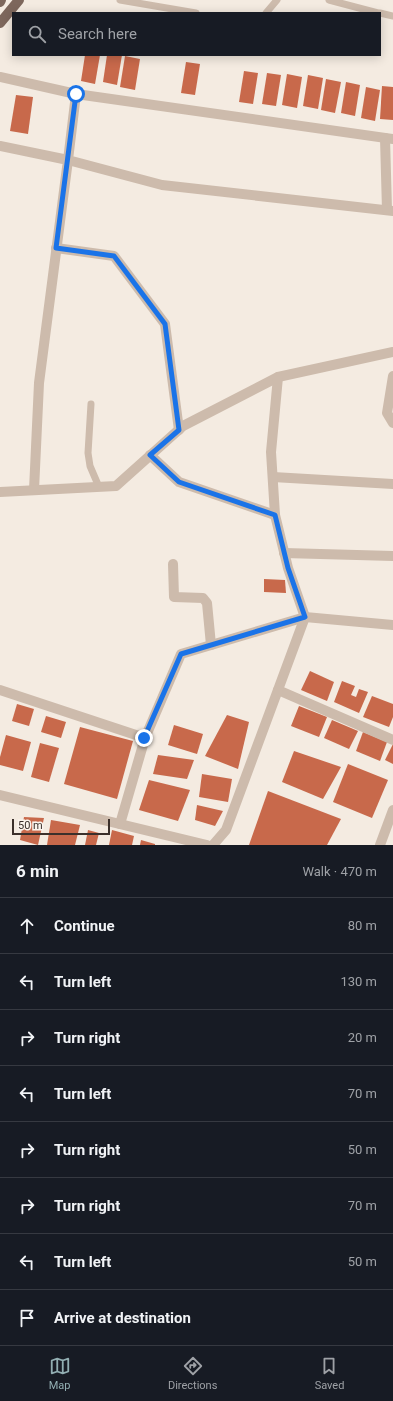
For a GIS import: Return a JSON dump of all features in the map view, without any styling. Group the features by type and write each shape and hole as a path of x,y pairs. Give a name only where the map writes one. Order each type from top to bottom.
{"main road":[{"path":"0,23 19,0"}],"street":[{"path":"0,77 76,94 389,139 390,211 162,185 68,160 0,146"},
{"path":"34,490 39,383 76,94"},
{"path":"56,248 114,256 165,324 179,430"},
{"path":"0,492 116,486 183,426 278,377 393,352"},
{"path":"393,376 386,413 393,423"},
{"path":"213,845 226,830 305,617 284,553 275,515 271,452 278,377"},
{"path":"150,455 179,482 275,515"},
{"path":"273,477 393,484"},
{"path":"284,553 393,556"},
{"path":"173,564 174,597 203,598 207,603 212,645"},
{"path":"120,824 144,738 181,654 305,617 393,625"},
{"path":"0,690 144,738"},
{"path":"278,690 393,740"},
{"path":"0,795 206,845"},
{"path":"380,845 393,810"}],"lane":[{"path":"120,0 190,12"},
{"path":"267,12 277,0"},
{"path":"329,0 375,12"},
{"path":"381,13 393,16"},
{"path":"91,404 89,460 99,487"}],"building":[{"path":"85,56 100,56 95,84 81,81"},
{"path":"107,56 122,56 117,85 103,82"},
{"path":"125,56 140,59 135,90 120,87"},
{"path":"186,62 200,64 195,95 181,93"},
{"path":"244,71 258,73 253,104 239,102"},
{"path":"267,73 281,75 276,106 262,104"},
{"path":"287,74 302,77 297,108 282,105"},
{"path":"308,75 323,78 318,109 303,106"},
{"path":"326,79 341,82 335,113 321,110"},
{"path":"346,82 360,85 355,116 341,113"},
{"path":"382,86 393,87 393,120 380,119"},
{"path":"366,87 380,90 375,121 361,118"},
{"path":"16,95 33,97 28,134 10,131"},
{"path":"264,579 285,580 286,593 264,592"},
{"path":"310,671 334,682 327,701 301,690"},
{"path":"342,681 355,686 351,695 356,697 359,689 368,692 359,713 334,702"},
{"path":"372,696 393,704 393,717 389,727 363,717"},
{"path":"17,704 34,709 29,726 12,721"},
{"path":"299,706 327,717 319,737 291,726"},
{"path":"227,715 249,722 238,769 205,756"},
{"path":"46,716 66,722 61,738 41,732"},
{"path":"332,720 358,731 349,749 324,738"},
{"path":"174,725 203,734 197,754 168,745"},
{"path":"80,727 133,741 117,799 64,784"},
{"path":"363,732 387,742 380,761 356,751"},
{"path":"6,735 31,742 23,771 0,765 0,757"},
{"path":"40,743 59,748 49,782 31,777"},
{"path":"393,744 393,764 385,760"},
{"path":"294,751 341,767 323,799 282,782"},
{"path":"158,755 194,760 187,779 153,774"},
{"path":"348,764 388,780 372,818 333,802"},
{"path":"202,774 232,779 228,802 199,797"},
{"path":"149,780 190,790 178,821 139,810"},
{"path":"268,791 341,819 327,845 249,845"},
{"path":"197,805 223,811 215,826 195,820"},
{"path":"24,817 44,818 38,845 20,840"},
{"path":"51,820 80,825 75,845 47,845"},
{"path":"88,830 99,833 96,845 85,845"},
{"path":"112,830 134,836 132,845 109,845"},
{"path":"141,840 155,844 155,845 140,845"}],"route":[{"path":"76,94 56,248 114,256 165,324 179,430 150,455 179,482 275,515 288,568 305,617 181,654 144,738"}]}
